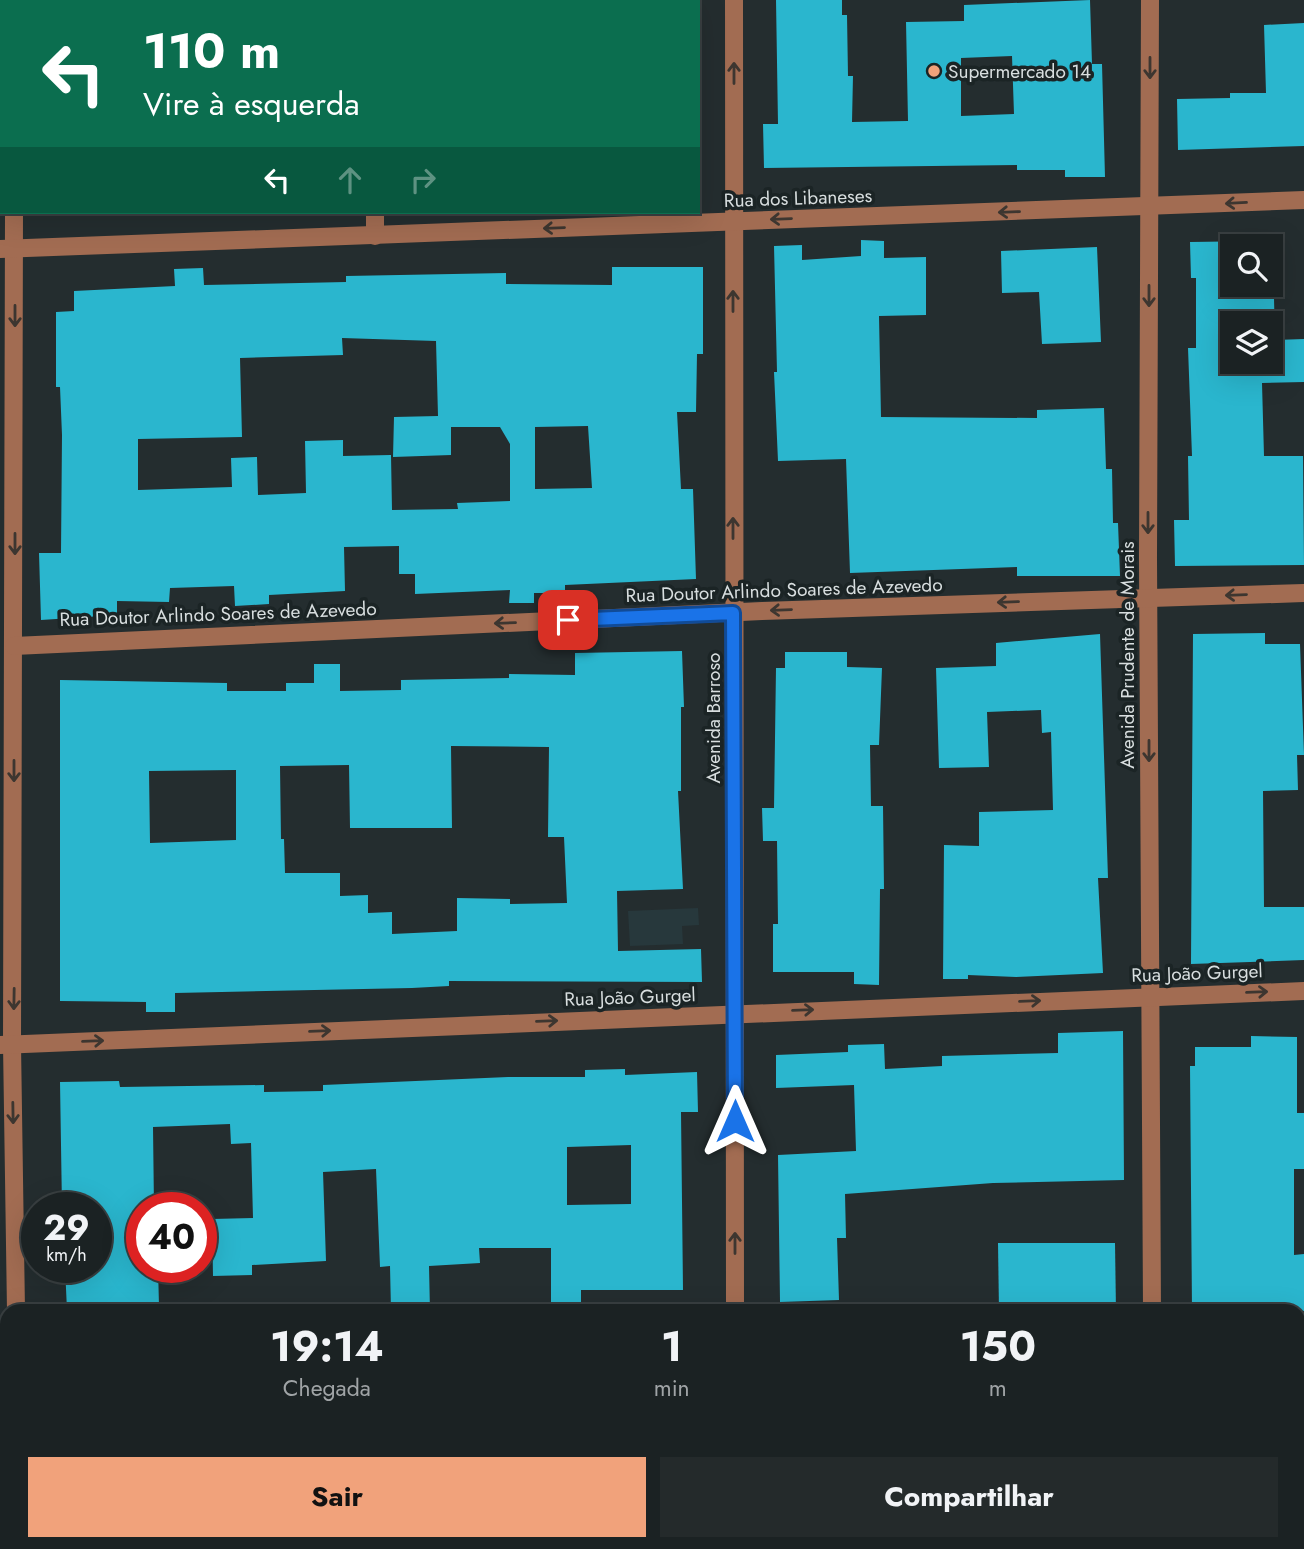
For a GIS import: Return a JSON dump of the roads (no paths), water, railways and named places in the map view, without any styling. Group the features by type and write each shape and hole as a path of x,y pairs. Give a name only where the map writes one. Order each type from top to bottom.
{"street":[{"name":"Avenida Barroso","path":"734,0 735,1304"},
{"name":"Avenida Prudente de Morais","path":"1150,0 1148,598 1152,1304"},
{"name":"Rua dos Libaneses","path":"8,248 375,236 734,220 1149,208 1304,200"},
{"path":"14,214 8,248 14,646 6,1044 16,1304"},
{"path":"375,214 375,236"},
{"name":"Rua Doutor Arlindo Soares de Azevedo","path":"14,646 733,613 1304,593"},
{"name":"Rua João Gurgel","path":"6,1044 1150,995 1304,991"}],"place":[{"name":"Supermercado 14","path":"934,71"}]}
